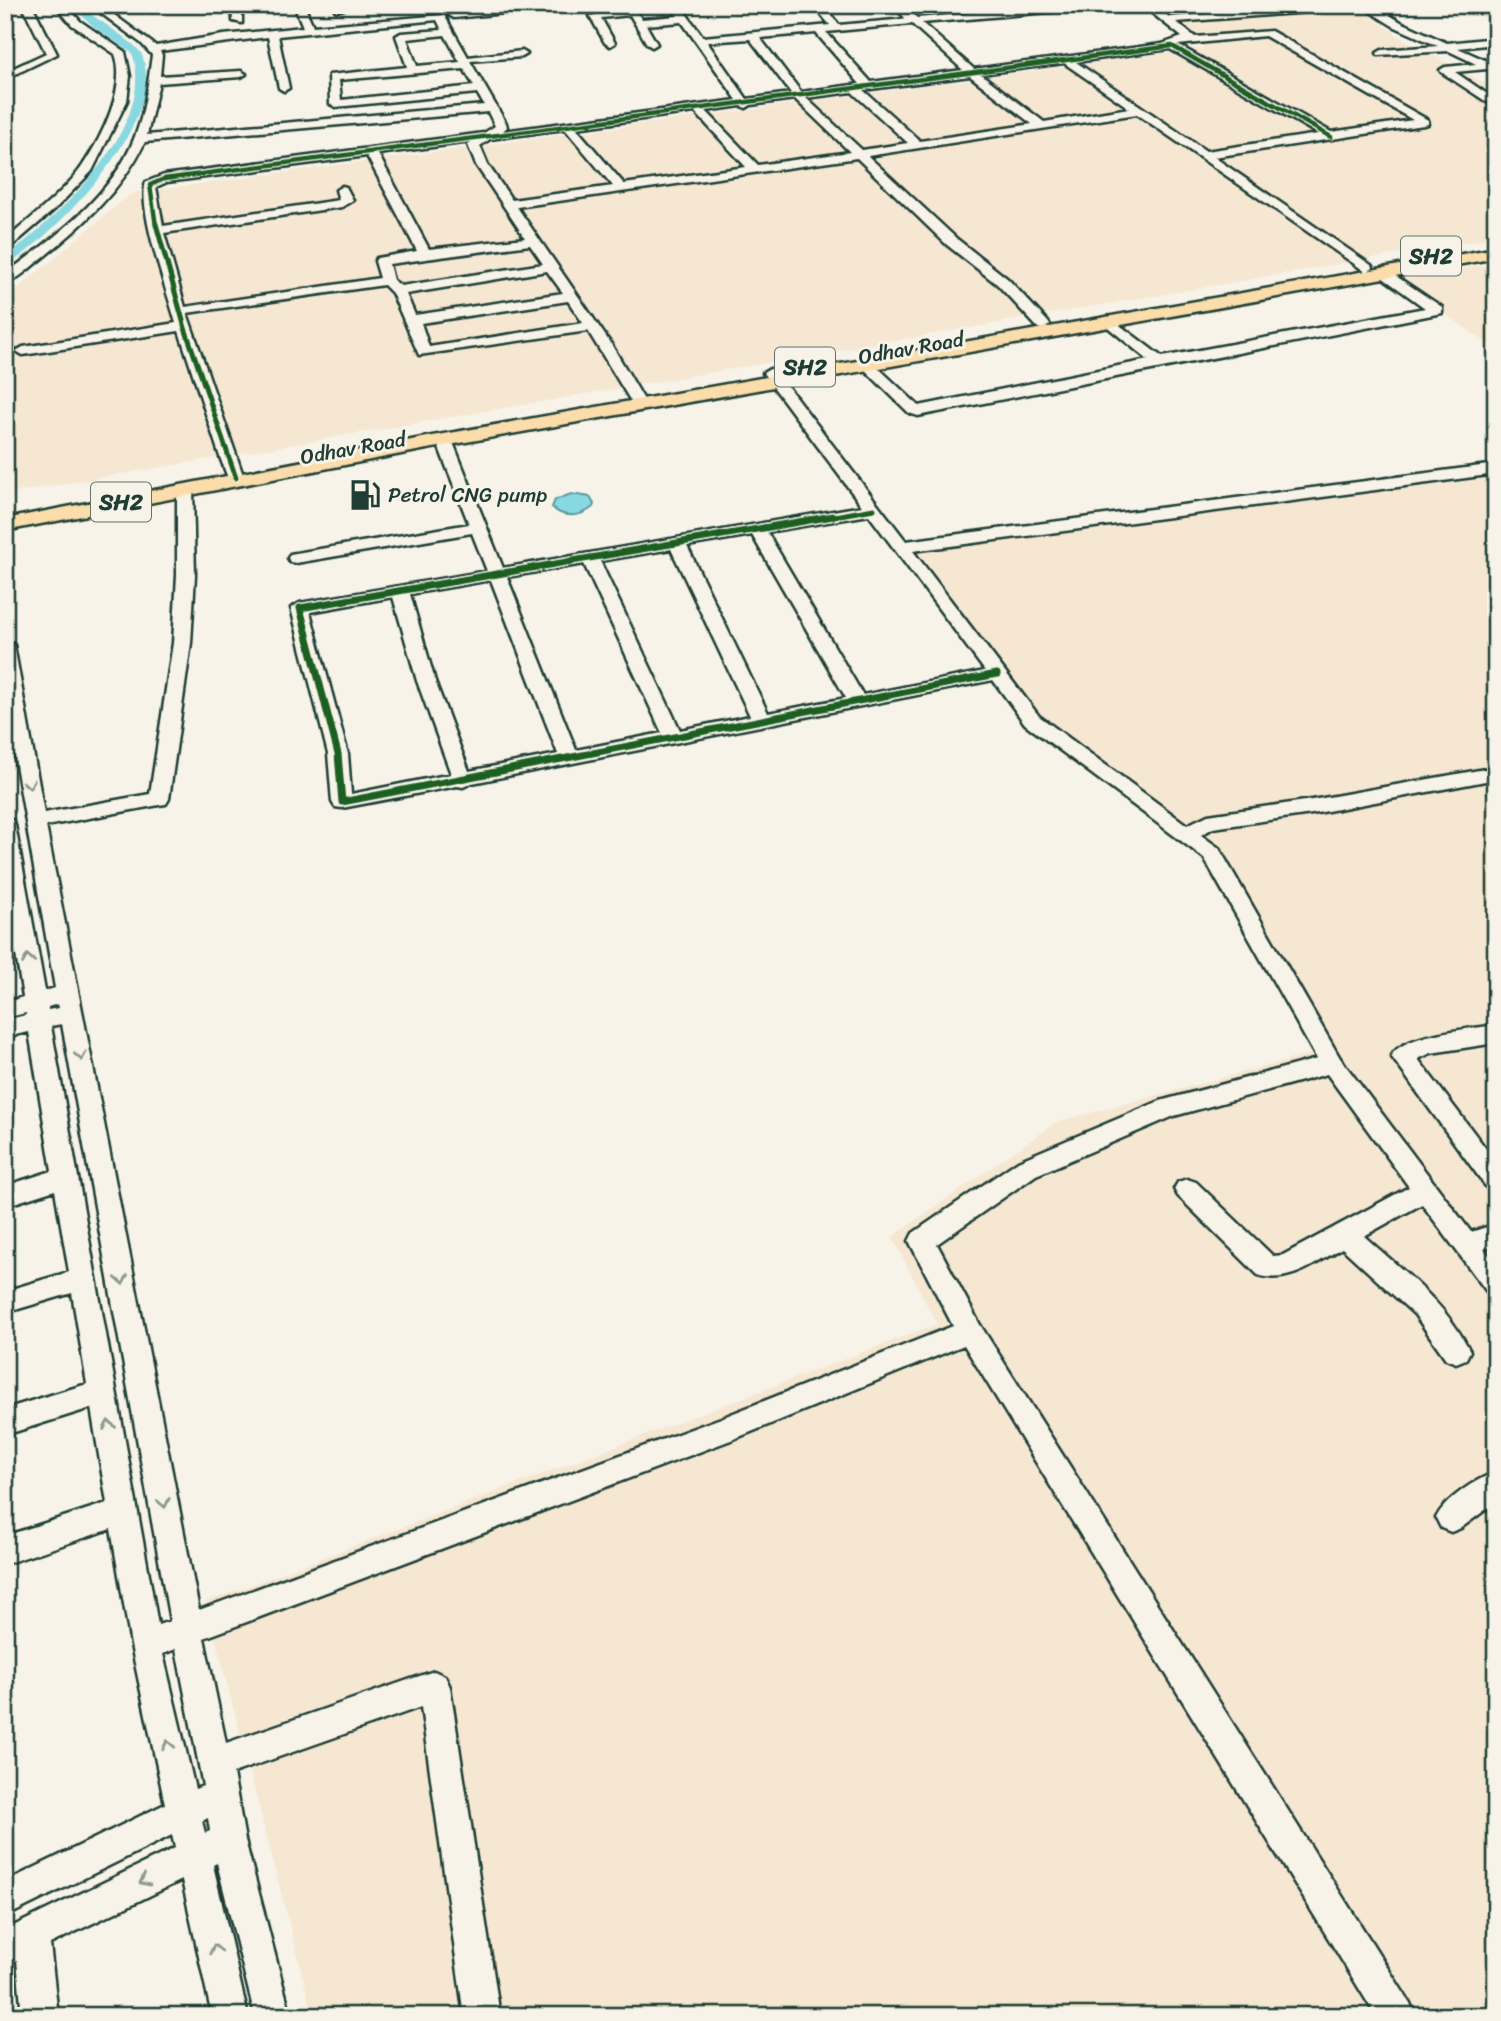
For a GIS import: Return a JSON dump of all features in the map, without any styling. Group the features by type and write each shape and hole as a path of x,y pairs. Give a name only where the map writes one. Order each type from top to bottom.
{"main road":[{"name":"Odhav Road","path":"773,377 1109,321 1496,244"},
{"name":"Odhav Road","path":"5,514 773,377 1043,325 1375,270 1496,253"},
{"name":"Odhav Road","path":"5,525 185,489 240,473 444,440 638,401"}],"street":[{"path":"5,76 52,54 27,5"},
{"path":"5,248 88,168 121,101 123,59 120,52 76,23 60,5"},
{"path":"95,5 107,18 154,49 157,55 140,139 137,177 148,192 156,230 218,433 240,473"},
{"path":"237,5 238,21"},
{"path":"299,5 309,29"},
{"path":"377,5 385,21"},
{"path":"142,40 272,33 410,19 445,12 537,5"},
{"path":"445,12 555,5"},
{"path":"675,5 745,103"},
{"path":"818,5 837,28"},
{"path":"898,5 948,54 1041,125"},
{"path":"939,5 951,18"},
{"path":"982,5 993,14"},
{"path":"699,40 993,14 1024,8 1095,5"},
{"path":"1147,5 1190,38 1177,44"},
{"path":"1264,5 1273,12"},
{"path":"1167,20 1366,5 1397,24 1493,67"},
{"path":"1373,5 1448,47"},
{"path":"610,43 595,16 631,9 652,44"},
{"path":"445,12 449,32 470,62 478,84 492,108 497,136 482,165 592,326 638,401"},
{"path":"445,12 470,62 497,136"},
{"path":"865,15 874,24"},
{"path":"639,22 684,19"},
{"path":"818,29 859,88 916,144"},
{"path":"413,70 401,36 449,32"},
{"path":"257,67 272,33"},
{"path":"177,179 1267,33 1424,122 1205,155"},
{"path":"753,35 799,96 951,242 1003,282 1043,325"},
{"path":"154,49 223,37"},
{"path":"1402,63 1384,53 1496,41"},
{"path":"1177,44 1331,137"},
{"path":"1419,51 1495,103"},
{"path":"478,84 333,93 332,77 413,70 522,54"},
{"path":"866,363 918,411 1437,310 1067,61"},
{"path":"154,80 257,67 284,88"},
{"path":"1446,69 1493,67"},
{"path":"1461,81 1496,78"},
{"path":"1476,92 1496,90"},
{"path":"5,279 36,257 89,208 137,177 177,179 373,155 745,103"},
{"path":"140,139 492,108"},
{"path":"509,204 1139,110"},
{"path":"700,111 755,169"},
{"path":"570,128 621,188"},
{"path":"373,155 425,253"},
{"path":"137,177 153,191 240,473"},
{"path":"165,229 342,203 346,200 341,190"},
{"path":"535,241 425,253 382,261 410,319 413,320 424,352 592,326"},
{"path":"190,310 552,266"},
{"path":"413,320 571,296"},
{"path":"1109,321 1159,362"},
{"path":"23,351 186,326"},
{"path":"773,377 1032,720 1212,853 1332,1064 1496,1284"},
{"path":"444,440 570,759"},
{"path":"902,547 1496,469"},
{"path":"36,821 159,799 182,643 186,575 185,489"},
{"path":"874,509 300,608 338,754 342,802 997,674"},
{"path":"296,558 478,527"},
{"path":"757,530 857,701"},
{"path":"677,544 762,720"},
{"path":"590,559 674,738"},
{"path":"400,591 426,681 463,780"},
{"path":"5,645 10,708 36,821 228,1840 273,2016"},
{"path":"1186,834 1208,822 1312,807 1496,773"},
{"path":"6,830 146,1645 230,2016"},
{"path":"5,1010 37,1011 70,1003"},
{"path":"5,1029 37,1011"},
{"path":"1496,1034 1427,1045 1402,1056 1496,1181"},
{"path":"1332,1064 1168,1108 1027,1168 922,1241 971,1331 1397,2016"},
{"path":"5,1196 67,1176"},
{"path":"1186,1189 1267,1267 1287,1266 1425,1190"},
{"path":"1345,1234 1424,1307 1456,1352"},
{"path":"1466,1244 1496,1234"},
{"path":"5,1302 84,1278"},
{"path":"146,1645 729,1428 971,1331"},
{"path":"5,1422 103,1392"},
{"path":"1451,1518 1496,1485"},
{"path":"5,1550 124,1511"},
{"path":"5,1900 182,1811 218,1779 434,1687 482,2016"},
{"path":"40,2016 19,1941 228,1840"}],"shaded area":[{"path":"1160,5 1355,5 1400,37 1496,89 1496,237 5,494 5,299 132,193 1204,48"},
{"path":"1496,263 1496,349 1396,280"},
{"path":"1496,476 1496,2016 313,2016 206,1602 937,1324 892,1237 1057,1122 1315,1053 1193,847 1039,716 918,552"}],"water":[{"path":"571,494 590,497 593,507 583,513 567,515 552,507 555,500"}],"waterway":[{"path":"5,262 48,228 93,180 128,127 137,101 140,73 137,53 131,46 97,25 75,5"}],"cycle path":[{"path":"236,478 200,377 158,236 150,185 164,179 1172,46 1331,137"},
{"path":"874,509 300,608 338,754 342,802 997,674"}],"place":[{"name":"Petrol CNG pump","path":"365,495"}]}
